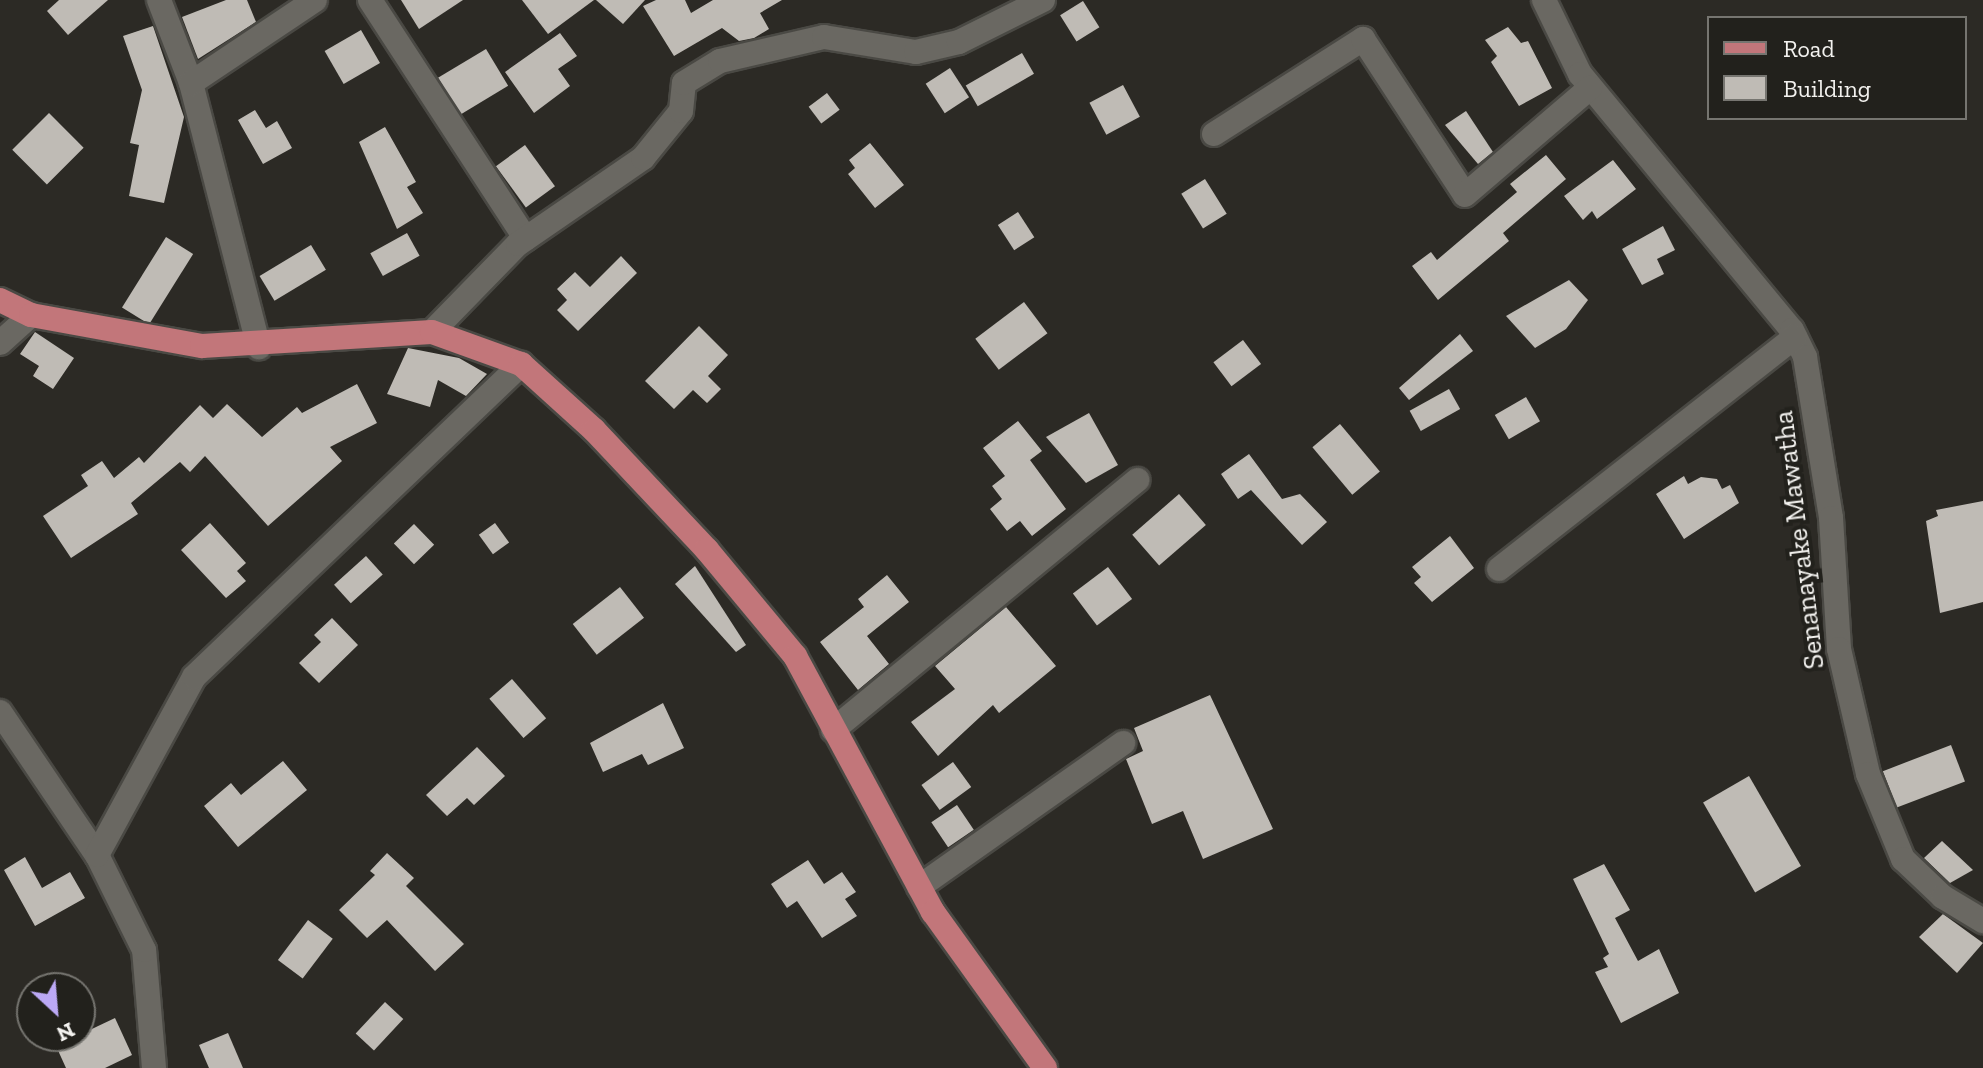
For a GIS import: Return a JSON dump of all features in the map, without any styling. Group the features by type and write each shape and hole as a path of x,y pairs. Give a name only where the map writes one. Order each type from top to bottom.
{"main road":[{"path":"0,300 31,315 202,346 259,347 432,332 521,364 594,430 707,550 795,656 919,887 1045,1068"}],"street":[{"path":"159,0 191,83 259,347"},
{"path":"191,83 315,0"},
{"path":"370,0 526,239"},
{"path":"432,332 526,239 643,158 681,111 684,83 720,61 824,37 916,52 959,42 1043,0"},
{"name":"Senanayake Mawatha","path":"1544,0 1590,88 1795,337 1805,357 1831,518 1839,649 1868,774 1903,859 1943,897 1983,921"},
{"path":"1214,134 1363,39 1465,195 1590,88"},
{"path":"0,343 31,315"},
{"path":"1499,569 1795,337"},
{"path":"97,855 194,677 521,364"},
{"path":"833,730 1137,480"},
{"path":"0,712 97,855 144,950 154,1068"},
{"path":"919,887 1123,743"}],"building":[{"path":"59,0 108,0 68,35 47,11"},
{"path":"226,0 247,0 256,22 198,59 182,17"},
{"path":"401,0 463,0 419,29"},
{"path":"522,0 594,0 548,34"},
{"path":"596,0 645,0 623,24"},
{"path":"656,0 685,0 691,13 713,0 782,0 760,13 769,29 754,38 739,41 722,28 674,56 643,6"},
{"path":"1083,1 1099,27 1077,42 1060,15"},
{"path":"153,26 184,117 164,203 129,196 139,145 130,143 142,90 123,36"},
{"path":"1508,27 1521,43 1528,41 1552,88 1519,106 1491,62 1497,56 1485,40"},
{"path":"361,30 380,63 344,84 325,51"},
{"path":"560,33 577,56 558,69 570,86 534,113 505,72"},
{"path":"486,49 508,86 460,115 438,78"},
{"path":"1022,53 1034,74 978,106 966,86"},
{"path":"950,68 969,97 945,113 926,84"},
{"path":"1123,85 1140,117 1106,135 1089,103"},
{"path":"827,93 840,110 821,124 809,107"},
{"path":"255,110 266,128 277,121 292,148 263,164 238,120"},
{"path":"1466,111 1493,152 1478,164 1445,125"},
{"path":"49,113 84,148 47,184 12,150"},
{"path":"385,127 416,182 407,187 423,213 397,229 359,142"},
{"path":"870,143 904,185 875,208 848,174 855,168 849,160"},
{"path":"525,145 555,186 526,207 496,166"},
{"path":"1546,155 1566,179 1503,233 1509,241 1438,300 1412,266 1431,252 1437,260 1517,192 1510,184"},
{"path":"1613,160 1636,189 1597,219 1592,211 1583,220 1564,196"},
{"path":"1205,179 1227,214 1203,229 1181,194"},
{"path":"1018,212 1034,237 1014,250 998,225"},
{"path":"1663,226 1675,250 1657,259 1664,274 1642,285 1622,249"},
{"path":"407,233 420,256 383,276 370,253"},
{"path":"166,237 193,254 149,324 122,307"},
{"path":"311,245 326,270 275,301 260,276"},
{"path":"621,256 637,273 578,331 557,310 567,300 557,289 575,272 590,287"},
{"path":"1569,280 1588,300 1566,329 1535,348 1506,316"},
{"path":"1024,302 1047,333 999,370 975,339"},
{"path":"699,326 728,355 708,376 721,389 707,403 693,390 674,409 645,381"},
{"path":"35,332 74,358 53,389 33,376 39,366 20,354"},
{"path":"1460,334 1473,351 1409,400 1399,388"},
{"path":"1243,340 1261,364 1232,386 1213,362"},
{"path":"408,348 459,358 487,374 466,396 438,380 430,407 387,394"},
{"path":"357,384 377,423 330,447 342,461 268,526 205,456 190,472 180,462 131,503 138,514 71,558 43,516 88,486 81,475 102,461 114,478 139,457 144,463 200,405 213,418 227,404 262,437 297,407 302,413"},
{"path":"1449,389 1460,409 1421,431 1410,411"},
{"path":"1526,397 1540,421 1509,439 1495,415"},
{"path":"1089,413 1118,465 1086,483 1046,437"},
{"path":"1018,421 1042,451 1030,460 1066,509 1032,536 1020,521 1007,531 990,509 1002,499 992,486 1005,476 983,448"},
{"path":"1340,424 1380,471 1352,495 1312,447"},
{"path":"1249,454 1282,499 1300,494 1327,522 1302,545 1251,490 1238,499 1221,474"},
{"path":"1684,476 1688,484 1701,477 1717,479 1722,489 1730,485 1739,503 1684,539 1656,494"},
{"path":"1179,494 1206,525 1159,566 1132,535"},
{"path":"1983,501 1983,602 1940,613 1926,521 1938,516 1936,510"},
{"path":"210,523 246,563 237,571 246,581 226,598 181,550"},
{"path":"495,523 509,542 493,554 479,535"},
{"path":"414,524 434,545 414,564 394,543"},
{"path":"1450,536 1474,568 1432,602 1414,583 1421,577 1412,567"},
{"path":"366,556 383,575 351,603 334,585"},
{"path":"695,566 746,645 736,652 675,584"},
{"path":"1108,567 1132,599 1097,625 1073,593"},
{"path":"887,575 909,602 867,636 889,664 858,690 820,642 864,607 858,599"},
{"path":"620,587 644,618 597,655 573,624"},
{"path":"1006,607 1056,666 999,713 993,705 938,756 911,722 955,689 935,666"},
{"path":"332,618 358,645 319,683 299,663 321,642 314,635"},
{"path":"512,679 546,718 523,738 489,699"},
{"path":"1210,695 1273,829 1203,859 1183,811 1152,824 1126,759 1143,751 1134,728"},
{"path":"663,703 684,748 648,765 642,754 603,772 590,743"},
{"path":"1951,745 1965,781 1897,808 1883,771"},
{"path":"477,747 505,776 474,805 467,798 447,816 426,795"},
{"path":"283,761 307,790 238,847 204,806 231,783 241,795"},
{"path":"953,762 971,787 940,810 921,785"},
{"path":"1749,776 1801,866 1755,893 1703,802"},
{"path":"957,805 974,830 948,847 931,822"},
{"path":"1942,841 1973,870 1950,883 1924,858"},
{"path":"387,853 414,878 406,886 464,944 435,971 387,920 367,938 339,910 375,875 370,871"},
{"path":"25,857 42,888 70,872 85,898 35,926 4,870"},
{"path":"808,860 824,884 842,872 856,892 845,899 857,916 822,938 797,901 787,908 771,884"},
{"path":"1604,864 1630,910 1615,918 1638,961 1659,949 1679,993 1621,1023 1595,972 1608,967 1603,958 1609,954 1573,879"},
{"path":"1943,914 1983,943 1957,973 1919,937"},
{"path":"308,920 333,939 303,979 278,960"},
{"path":"385,1002 403,1019 374,1050 356,1033"},
{"path":"115,1018 132,1055 105,1068 66,1068 59,1052 96,1052 96,1027"},
{"path":"228,1033 243,1068 209,1068 199,1045"}]}
